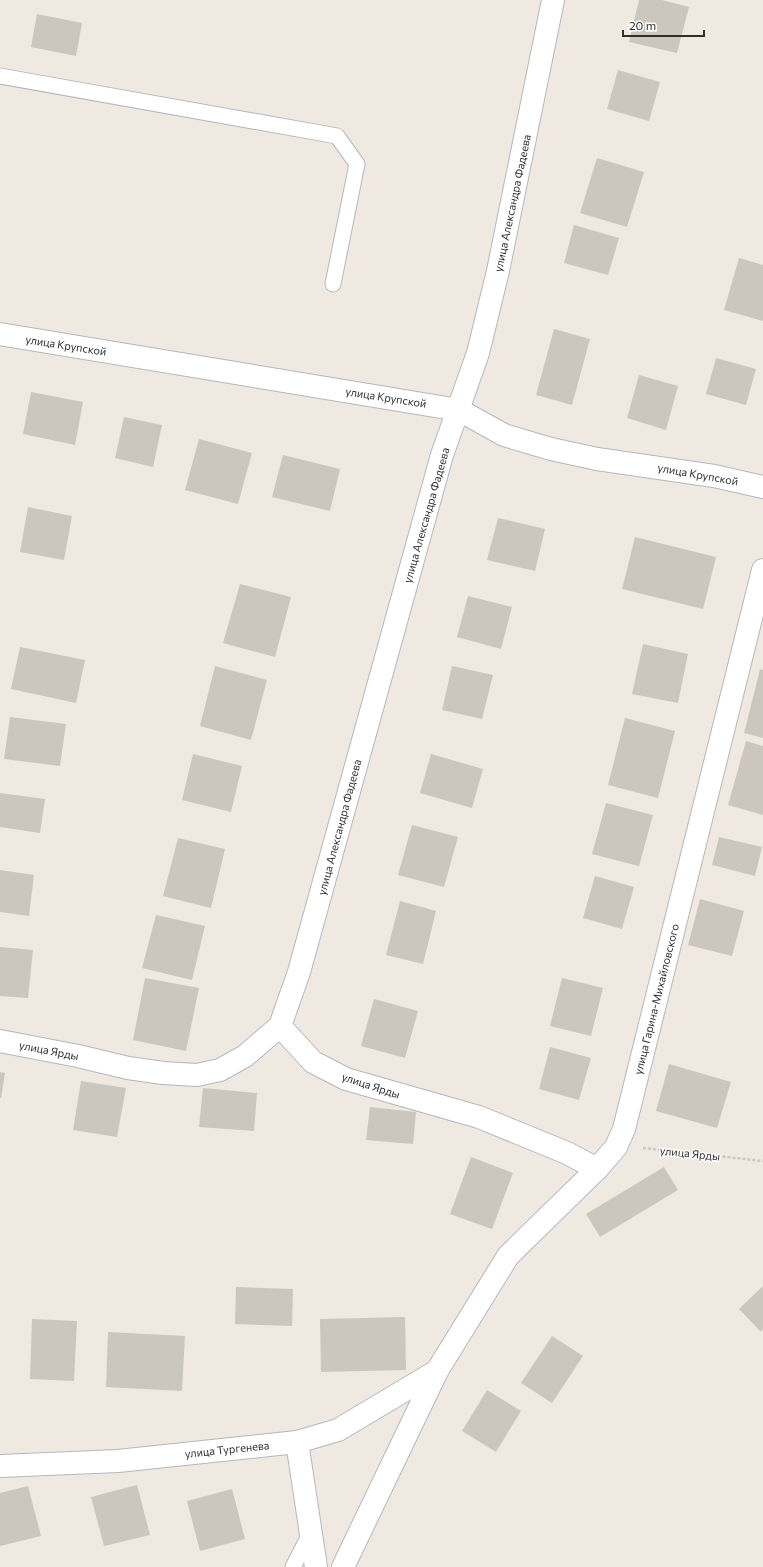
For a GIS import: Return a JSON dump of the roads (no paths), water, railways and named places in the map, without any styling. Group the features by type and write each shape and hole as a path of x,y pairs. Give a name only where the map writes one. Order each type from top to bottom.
{"street":[{"name":"улица Александра Фадеева","path":"280,1026 299,972 442,455 478,353 498,271 553,0"},
{"name":"улица Крупской","path":"0,334 459,410 504,435 551,449 597,459 714,476 763,488"},
{"name":"улица Гарина-Михайловского","path":"343,1567 437,1371 508,1256 597,1169 616,1147 626,1121 763,570"},
{"name":"улица Ярды","path":"0,1040 128,1068 163,1073 197,1075 220,1070 245,1056 280,1026 313,1062 346,1078 479,1117 567,1153 597,1169"},
{"name":"улица Тургенева","path":"0,1466 118,1461 297,1442 338,1430 437,1371"},
{"path":"297,1442 316,1567"}],"lane":[{"path":"0,76 337,136 357,164 333,284"},
{"path":"293,1567 311,1532"}]}
